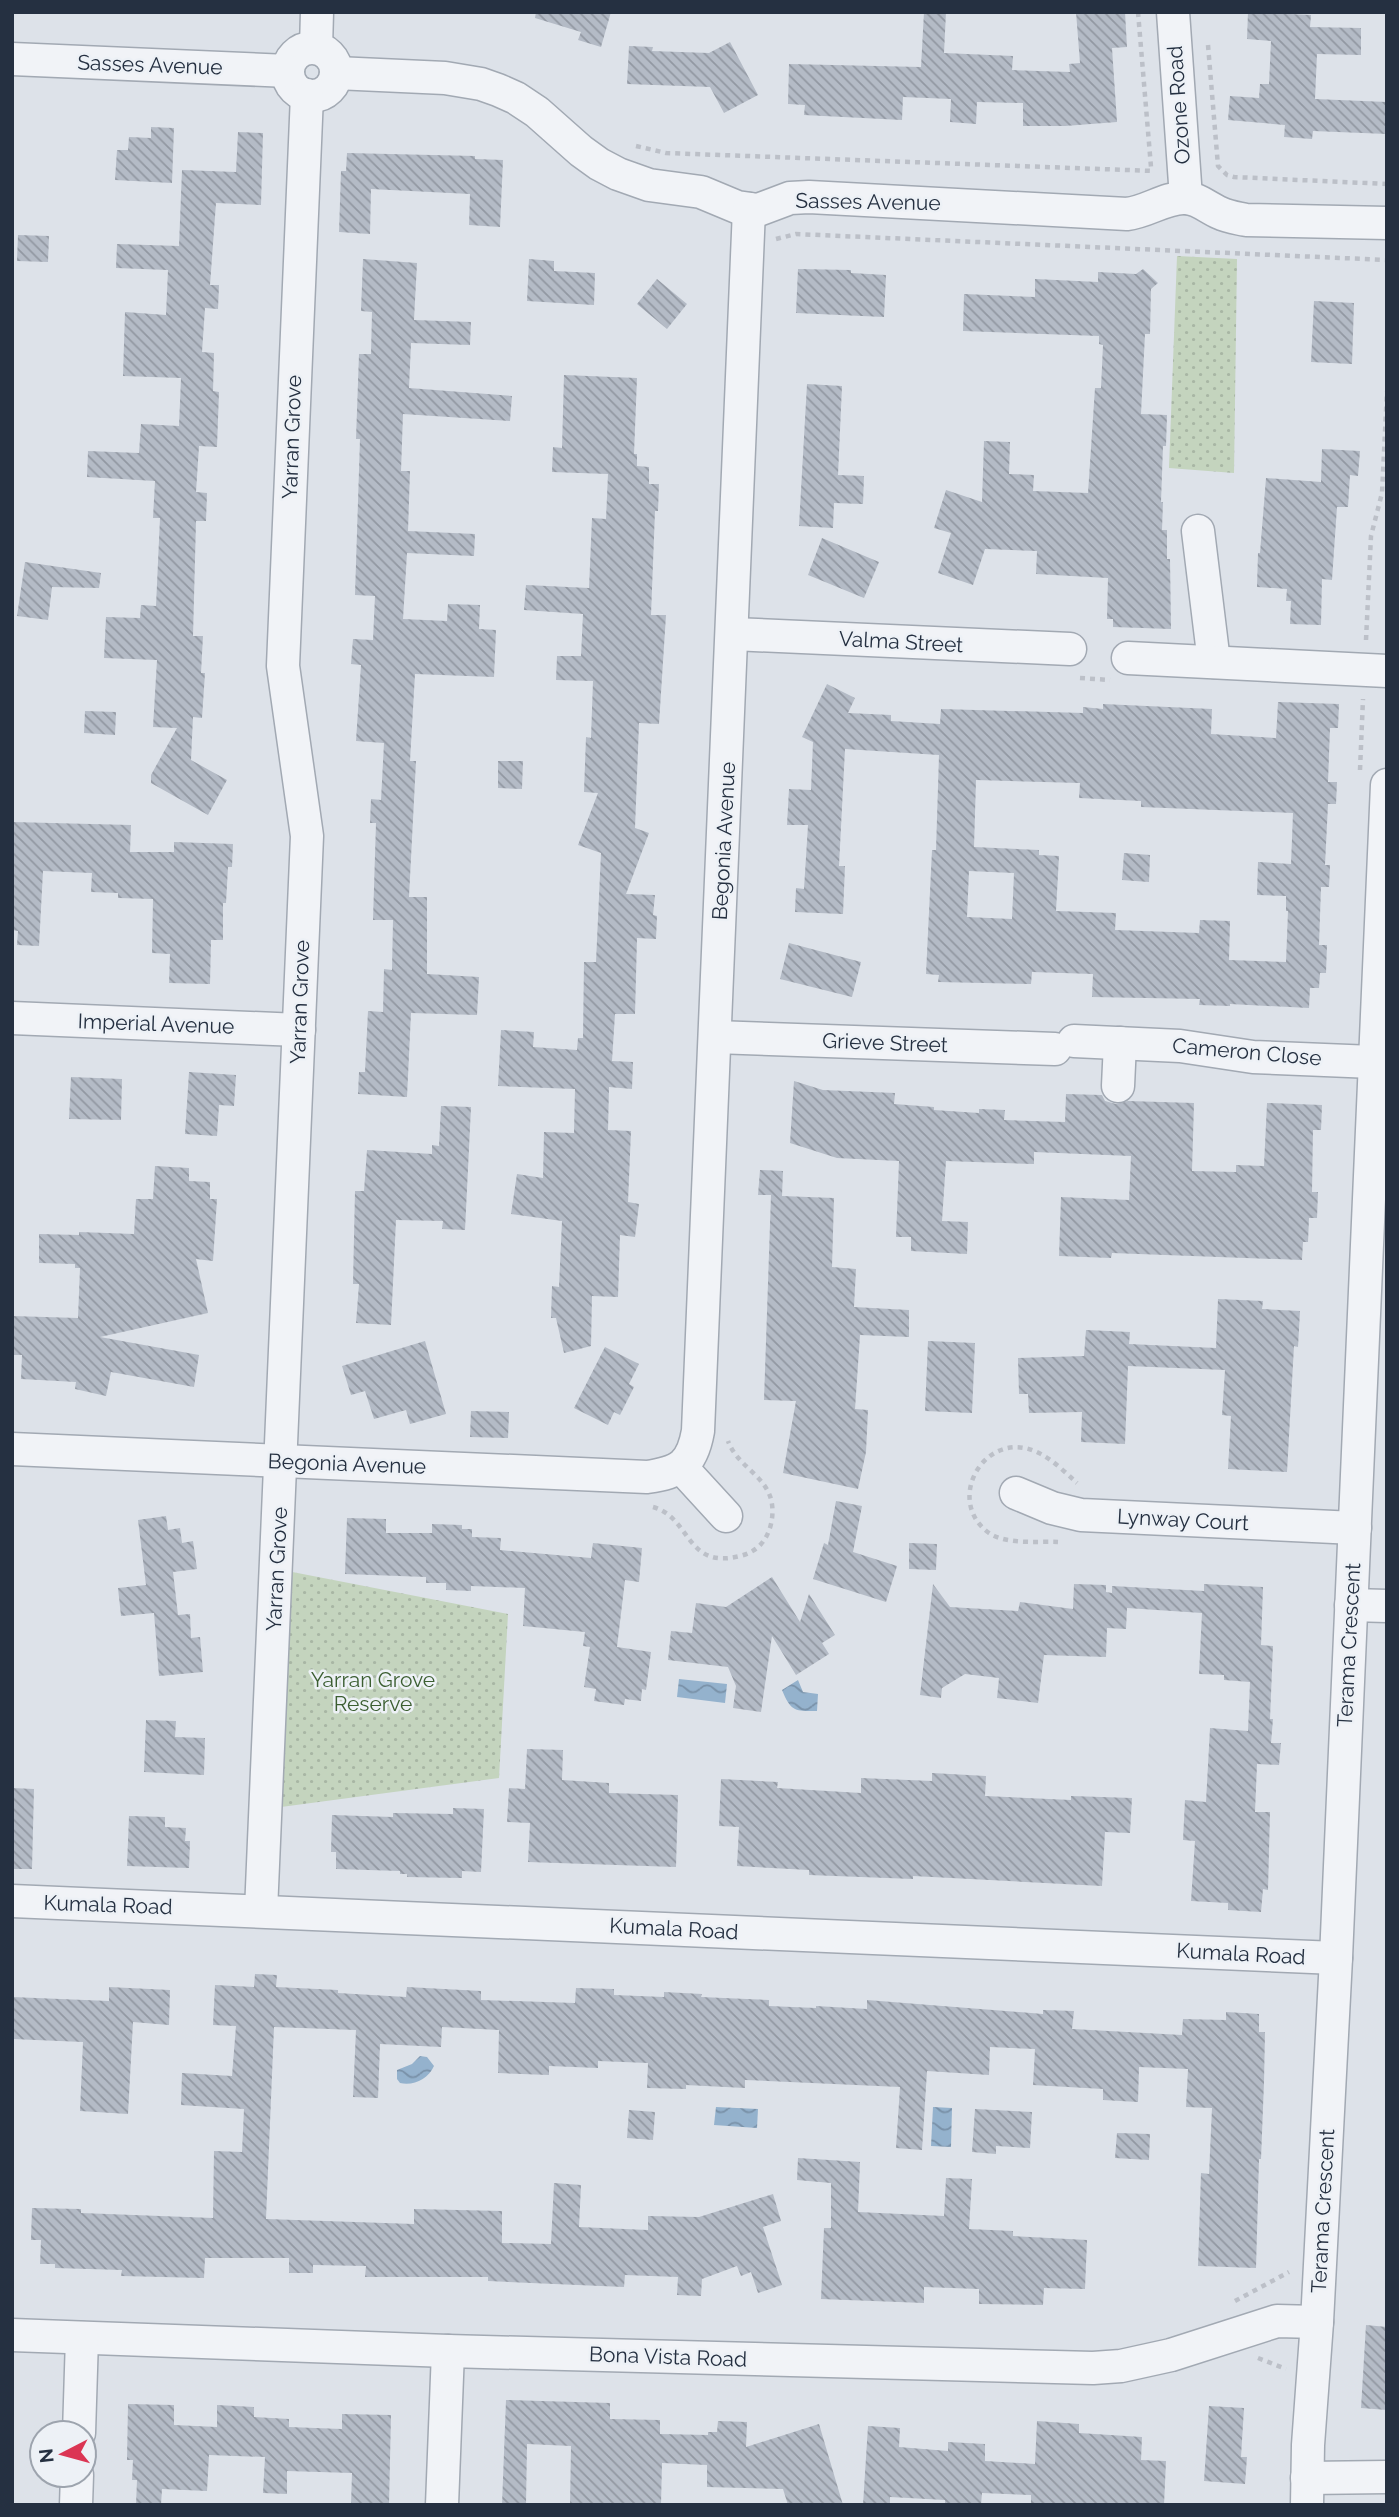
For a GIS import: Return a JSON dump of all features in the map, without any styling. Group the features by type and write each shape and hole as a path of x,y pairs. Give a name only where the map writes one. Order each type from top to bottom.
{"street":[{"path":"316,48 317,12"},
{"name":"Ozone Road","path":"1172,12 1186,198"},
{"path":"316,48 332,59 336,73 327,91 313,96 298,83 290,63 300,51 316,48"},
{"name":"Sasses Avenue","path":"12,59 298,83"},
{"path":"336,73 445,78 481,84 516,98 537,112 581,151 618,174 649,185 701,192 737,207 749,209"},
{"name":"Yarran Grove","path":"261,1911 307,836 283,666 298,83"},
{"name":"Sasses Avenue","path":"749,209 766,208 790,198 809,197 1127,214 1186,198"},
{"path":"1186,198 1203,203 1230,217 1246,220 1387,223"},
{"name":"Begonia Avenue","path":"12,1449 647,1476 670,1473 681,1467 694,1451 698,1432 749,209"},
{"path":"1198,531 1214,662"},
{"name":"Valma Street","path":"733,634 1070,649"},
{"path":"1128,658 1214,662 1376,661"},
{"name":"Terama Crescent","path":"1307,2491 1336,1958 1387,785"},
{"name":"Imperial Avenue","path":"12,1018 299,1030"},
{"name":"Grieve Street","path":"715,1037 1064,1045"},
{"path":"1118,1086 1120,1043"},
{"name":"Cameron Close","path":"1064,1045 1120,1043 1181,1046 1253,1057 1373,1062"},
{"path":"681,1467 726,1516"},
{"name":"Lynway Court","path":"1016,1493 1052,1508 1081,1515 1354,1528"},
{"path":"1351,1605 1387,1606"},
{"name":"Kumala Road","path":"12,1901 1336,1958"},
{"name":"Bona Vista Road","path":"12,2335 448,2351 1093,2368 1121,2366 1171,2355 1277,2321 1317,2322"},
{"path":"79,2419 82,2338"},
{"path":"442,2505 448,2351"},
{"path":"1307,2491 1387,2477"}],"path":[{"path":"632,144 666,153 1152,171 1138,12"},
{"path":"1208,38 1218,166 1227,175 1387,184"},
{"path":"778,239 796,234 1387,260"},
{"path":"1376,661 1371,536 1382,493 1387,391"},
{"path":"650,1506 668,1514 691,1543 708,1556 730,1558 758,1548 770,1530 770,1495 758,1478 736,1458 726,1433"},
{"path":"1228,2305 1293,2270"}],"green space":[{"path":"1177,256 1237,259 1234,473 1169,468"},
{"name":"Yarran Grove Reserve","path":"277,1569 508,1614 499,1778 266,1809"}],"water":[{"path":"679,1679 727,1684 725,1703 677,1697"},
{"path":"798,1680 803,1692 818,1694 817,1711 795,1709 788,1703 782,1690"},
{"path":"420,2056 427,2057 434,2066 431,2071 415,2082 400,2083 397,2070 412,2064"},
{"path":"716,2107 758,2109 757,2128 714,2125"},
{"path":"933,2107 952,2108 951,2147 931,2146"}],"building":[{"path":"536,12 611,12 601,47 578,40 581,32 535,18"},
{"path":"924,12 946,12 944,53 1013,56 1012,70 1070,72 1069,64 1080,63 1076,12 1125,12 1127,47 1112,48 1117,122 1023,126 1023,103 977,102 976,124 950,122 951,99 903,97 902,120 804,115 805,105 788,104 789,64 921,67"},
{"path":"1248,12 1311,15 1310,27 1361,28 1361,55 1317,54 1315,99 1387,102 1387,134 1313,131 1312,139 1284,137 1285,125 1228,120 1230,96 1259,98 1260,84 1269,84 1271,41 1247,39"},
{"path":"730,42 758,95 724,113 710,87 627,84 629,46 653,47 652,51 709,53"},
{"path":"151,127 174,128 172,183 115,180 117,150 128,150 129,137 151,138"},
{"path":"238,132 263,133 261,205 216,203 210,285 219,285 218,309 205,308 202,352 214,353 213,391 219,392 217,447 199,446 196,492 207,493 206,521 196,521 193,636 203,636 201,673 205,673 202,718 193,717 191,760 227,780 208,815 151,783 151,775 177,728 153,727 157,660 104,658 106,617 140,618 141,605 156,606 160,518 153,518 155,481 87,477 88,451 139,453 141,424 179,426 181,378 123,376 125,312 166,315 168,270 116,268 117,244 179,246 182,170 236,172"},
{"path":"347,153 475,156 475,159 503,160 500,227 469,225 470,194 371,189 370,234 339,232 341,171 346,171"},
{"path":"18,235 49,236 48,262 17,261"},
{"path":"363,259 417,263 414,320 471,322 470,345 411,343 409,388 512,396 510,421 403,414 401,471 410,471 408,531 475,534 474,556 407,553 403,619 447,621 448,604 480,605 479,629 496,630 494,677 415,674 410,761 416,761 409,897 427,897 427,974 479,977 477,1015 411,1013 407,1097 358,1094 359,1072 365,1072 368,1011 383,1012 384,969 392,970 393,920 373,920 376,823 370,823 371,799 381,800 384,743 356,741 361,665 351,664 353,639 373,640 375,596 355,595 360,439 356,439 359,354 371,354 372,312 361,311"},
{"path":"529,259 554,261 554,271 595,273 594,305 527,301"},
{"path":"798,269 851,270 851,273 886,275 884,317 796,313"},
{"path":"1143,269 1158,283 1151,289 1150,334 1145,334 1141,414 1167,415 1161,502 1162,530 1167,530 1167,559 1170,559 1171,629 1113,627 1113,619 1107,619 1108,578 1036,574 1037,551 985,549 973,585 938,573 951,533 934,528 946,490 982,502 984,441 1010,442 1009,474 1034,475 1033,491 1088,493 1095,388 1101,388 1103,345 1099,344 1099,336 963,331 964,294 1035,297 1035,279 1098,282 1098,272 1136,274"},
{"path":"657,279 687,304 667,329 637,304"},
{"path":"1314,301 1354,303 1352,364 1311,362"},
{"path":"564,375 637,378 634,454 637,454 637,466 649,467 649,484 659,484 658,511 655,511 651,615 666,615 659,724 639,723 635,828 649,833 626,894 655,895 653,915 657,916 656,939 637,938 635,1014 615,1014 612,1061 633,1062 632,1089 609,1087 608,1130 631,1131 628,1202 639,1204 635,1237 620,1235 618,1297 592,1296 591,1346 564,1353 556,1318 551,1318 552,1286 559,1287 562,1221 511,1214 517,1174 543,1178 544,1132 574,1133 575,1089 498,1086 501,1030 534,1032 533,1047 577,1050 578,1038 583,1038 584,962 596,962 601,853 578,845 598,793 584,792 586,737 591,738 593,681 556,680 557,656 581,656 583,614 524,610 526,585 589,588 592,518 606,519 608,474 552,472 553,447 562,448"},
{"path":"807,384 842,386 838,475 864,476 863,504 834,503 833,528 799,526"},
{"path":"1322,449 1360,451 1358,476 1350,475 1348,507 1337,507 1332,580 1322,579 1321,625 1290,624 1291,601 1286,601 1287,589 1257,587 1266,478 1321,482"},
{"path":"822,538 879,562 864,598 808,575"},
{"path":"25,562 101,573 99,588 52,587 48,620 17,616"},
{"path":"827,684 855,698 848,713 891,715 891,721 940,724 941,709 1083,713 1083,707 1103,709 1103,704 1212,709 1211,734 1276,738 1278,702 1339,704 1338,728 1330,728 1328,782 1337,782 1336,804 1328,804 1325,865 1330,865 1329,887 1321,887 1319,945 1327,945 1326,973 1320,973 1319,988 1310,988 1309,1008 1199,1005 1200,999 1092,997 1093,974 1032,972 1031,984 938,982 939,975 926,974 932,850 936,850 939,755 845,749 839,866 845,866 843,914 795,912 796,888 804,889 808,825 787,825 789,789 811,790 813,742 802,737","holes":["976,780 1080,783 1079,798 1141,801 1141,807 1293,813 1291,864 1258,862 1257,895 1286,896 1286,962 1229,960 1230,921 1200,920 1199,933 1115,930 1116,913 1056,911 1059,856 1039,855 1039,850 974,847","969,871 1014,873 1012,919 967,917"]},
{"path":"85,711 116,712 115,735 84,733"},
{"path":"498,761 523,761 522,789 498,788"},
{"path":"12,822 131,825 130,852 174,852 174,842 233,844 232,867 228,867 226,903 223,903 223,940 211,940 210,984 169,983 170,954 152,953 153,899 118,898 118,893 91,892 92,873 43,871 39,946 17,945 18,931 12,930"},
{"path":"1124,853 1150,855 1149,882 1122,880"},
{"path":"789,943 861,962 852,997 780,979"},
{"path":"189,1072 236,1075 234,1106 219,1105 217,1136 185,1134"},
{"path":"71,1077 122,1079 121,1120 69,1119"},
{"path":"794,1081 823,1090 895,1093 894,1104 934,1107 934,1110 979,1113 979,1109 1005,1110 1004,1120 1065,1122 1066,1094 1102,1095 1105,1101 1116,1104 1128,1101 1194,1103 1192,1171 1236,1172 1236,1165 1264,1166 1267,1103 1322,1105 1321,1130 1313,1130 1312,1192 1318,1192 1317,1218 1309,1218 1308,1242 1303,1242 1302,1260 1112,1253 1111,1258 1059,1256 1061,1197 1129,1200 1131,1156 1034,1152 1034,1164 946,1161 942,1221 968,1222 967,1254 911,1251 911,1237 896,1237 899,1161 837,1158 790,1143"},
{"path":"441,1106 471,1107 465,1230 442,1229 443,1221 396,1220 391,1325 356,1323 359,1284 353,1284 355,1191 364,1191 367,1150 432,1154 432,1145 439,1146"},
{"path":"155,1166 189,1168 189,1181 210,1182 210,1199 217,1199 213,1261 196,1259 208,1313 100,1337 199,1355 194,1387 111,1372 106,1396 75,1389 76,1382 21,1379 22,1355 12,1355 12,1316 78,1318 80,1268 75,1268 75,1264 39,1263 39,1234 134,1234 136,1199 153,1199"},
{"path":"760,1170 783,1171 782,1196 834,1198 832,1267 856,1269 854,1307 909,1310 909,1337 860,1335 855,1409 868,1410 866,1452 858,1489 783,1473 796,1401 764,1400 771,1195 758,1195"},
{"path":"1218,1299 1263,1301 1262,1309 1300,1311 1298,1347 1294,1346 1287,1472 1228,1469 1231,1416 1222,1415 1225,1370 1128,1366 1125,1444 1081,1442 1082,1412 1029,1413 1028,1394 1019,1394 1018,1358 1084,1356 1086,1330 1130,1332 1129,1344 1216,1348"},
{"path":"425,1341 446,1414 410,1424 406,1410 374,1419 365,1391 351,1395 342,1366"},
{"path":"928,1341 975,1343 972,1413 925,1411"},
{"path":"605,1347 639,1364 629,1384 634,1387 620,1415 614,1412 608,1425 574,1408"},
{"path":"471,1411 509,1412 508,1438 470,1437"},
{"path":"836,1501 862,1506 853,1552 897,1566 886,1602 813,1579 824,1543 828,1545"},
{"path":"166,1516 168,1530 180,1528 182,1543 193,1541 197,1569 173,1572 178,1615 190,1614 191,1638 200,1637 203,1672 159,1676 154,1613 121,1616 118,1588 146,1585 138,1520"},
{"path":"347,1518 386,1519 386,1533 432,1533 432,1524 462,1525 462,1529 472,1529 472,1537 501,1538 500,1550 591,1558 593,1543 642,1548 639,1582 625,1580 617,1647 651,1652 646,1690 642,1689 641,1701 625,1699 624,1705 594,1701 596,1689 584,1687 590,1647 583,1646 585,1632 523,1626 525,1588 471,1586 471,1591 446,1590 446,1583 426,1583 426,1577 345,1574"},
{"path":"909,1543 937,1544 936,1570 909,1569"},
{"path":"772,1577 800,1622 809,1594 835,1635 822,1643 829,1654 796,1675 772,1636 761,1712 733,1708 736,1686 728,1667 668,1660 671,1631 692,1633 696,1603 726,1607"},
{"path":"933,1584 950,1607 1018,1611 1020,1602 1073,1609 1074,1584 1106,1585 1106,1592 1112,1593 1112,1586 1204,1591 1204,1584 1263,1587 1261,1645 1273,1646 1271,1743 1281,1743 1279,1765 1257,1764 1255,1812 1270,1812 1268,1890 1263,1889 1261,1912 1228,1910 1228,1903 1191,1901 1195,1841 1183,1840 1185,1800 1206,1802 1210,1728 1248,1731 1250,1682 1224,1680 1224,1675 1199,1674 1202,1613 1127,1608 1126,1629 1107,1628 1106,1657 1044,1655 1038,1703 997,1698 999,1678 965,1674 942,1688 941,1698 920,1695"},
{"path":"146,1720 176,1721 175,1737 205,1738 204,1775 144,1772"},
{"path":"527,1749 563,1750 562,1780 609,1783 609,1793 678,1795 676,1867 528,1862 530,1823 507,1822 509,1788 525,1789"},
{"path":"932,1773 986,1776 985,1796 1071,1800 1071,1796 1132,1798 1130,1833 1105,1832 1102,1886 913,1876 913,1879 809,1875 809,1870 737,1866 739,1827 719,1826 721,1779 778,1782 777,1788 861,1793 861,1778 932,1781"},
{"path":"12,1788 34,1789 32,1869 12,1869"},
{"path":"453,1808 484,1809 481,1872 462,1871 462,1878 407,1877 407,1874 400,1874 400,1871 336,1869 336,1852 331,1852 332,1815 393,1817 393,1813 453,1814"},
{"path":"129,1816 165,1817 165,1827 186,1828 185,1841 190,1841 189,1868 127,1866"},
{"path":"255,1974 277,1975 276,1987 406,1997 407,1987 481,1991 481,2000 575,2003 576,1988 614,1989 614,1995 664,1997 664,1992 702,1994 701,1997 769,2000 769,2006 867,2009 867,2000 1043,2014 1043,2010 1074,2011 1072,2029 1182,2035 1183,2019 1226,2020 1226,2012 1259,2014 1259,2032 1265,2032 1256,2268 1198,2266 1201,2173 1209,2174 1212,2108 1186,2107 1188,2069 1139,2067 1138,2102 1103,2100 1103,2089 1033,2085 1035,2049 990,2047 989,2075 927,2071 922,2150 896,2148 900,2087 745,2080 745,2088 686,2085 686,2089 647,2088 648,2063 598,2061 598,2068 549,2066 549,2075 498,2073 499,2030 442,2027 441,2047 380,2044 378,2098 353,2097 356,2030 274,2027 266,2219 414,2224 414,2209 502,2211 502,2243 551,2244 554,2183 581,2185 579,2227 648,2230 648,2216 699,2217 773,2194 781,2221 763,2227 782,2285 758,2293 751,2272 741,2276 737,2266 702,2279 701,2296 677,2295 678,2277 625,2275 624,2287 488,2281 488,2277 365,2277 366,2266 313,2265 313,2273 289,2273 289,2258 205,2258 204,2278 121,2276 122,2270 55,2268 55,2264 40,2264 41,2240 31,2240 32,2208 81,2209 81,2213 213,2218 214,2151 242,2152 244,2109 181,2105 182,2073 232,2076 236,2026 213,2025 215,1985 254,1987"},
{"path":"109,1987 170,1990 169,2025 133,2022 128,2114 80,2111 83,2042 12,2039 12,1997 109,2001"},
{"path":"975,2109 1032,2112 1030,2148 996,2146 996,2154 972,2152"},
{"path":"629,2110 655,2112 653,2140 627,2138"},
{"path":"1117,2133 1150,2134 1149,2160 1115,2158"},
{"path":"798,2158 860,2162 858,2212 944,2216 946,2178 972,2179 969,2229 1013,2231 1013,2236 1087,2240 1085,2289 1044,2288 1043,2305 979,2304 979,2289 924,2287 924,2303 821,2299 824,2228 831,2228 831,2183 797,2180"},
{"path":"1366,2325 1387,2327 1387,2410 1361,2408"},
{"path":"506,2400 610,2403 610,2419 660,2420 660,2434 708,2435 708,2432 717,2432 718,2421 747,2422 746,2447 819,2424 843,2505 788,2505 783,2489 707,2487 707,2465 662,2463 661,2505 570,2505 571,2446 527,2444 526,2505 502,2505"},
{"path":"128,2404 174,2405 174,2425 217,2427 217,2405 254,2407 254,2417 289,2419 289,2427 342,2429 342,2414 391,2415 389,2505 351,2505 352,2473 287,2471 287,2494 263,2493 265,2457 209,2455 207,2491 162,2489 161,2505 136,2505 137,2480 132,2480 133,2460 127,2460"},
{"path":"1209,2406 1244,2408 1241,2457 1247,2457 1245,2484 1204,2481"},
{"path":"1037,2421 1079,2424 1079,2433 1142,2437 1141,2460 1166,2461 1164,2505 1031,2505 1031,2495 982,2493 981,2505 945,2505 945,2500 890,2497 890,2505 863,2505 868,2426 900,2428 899,2447 948,2451 948,2442 985,2444 985,2461 1035,2464"}]}
